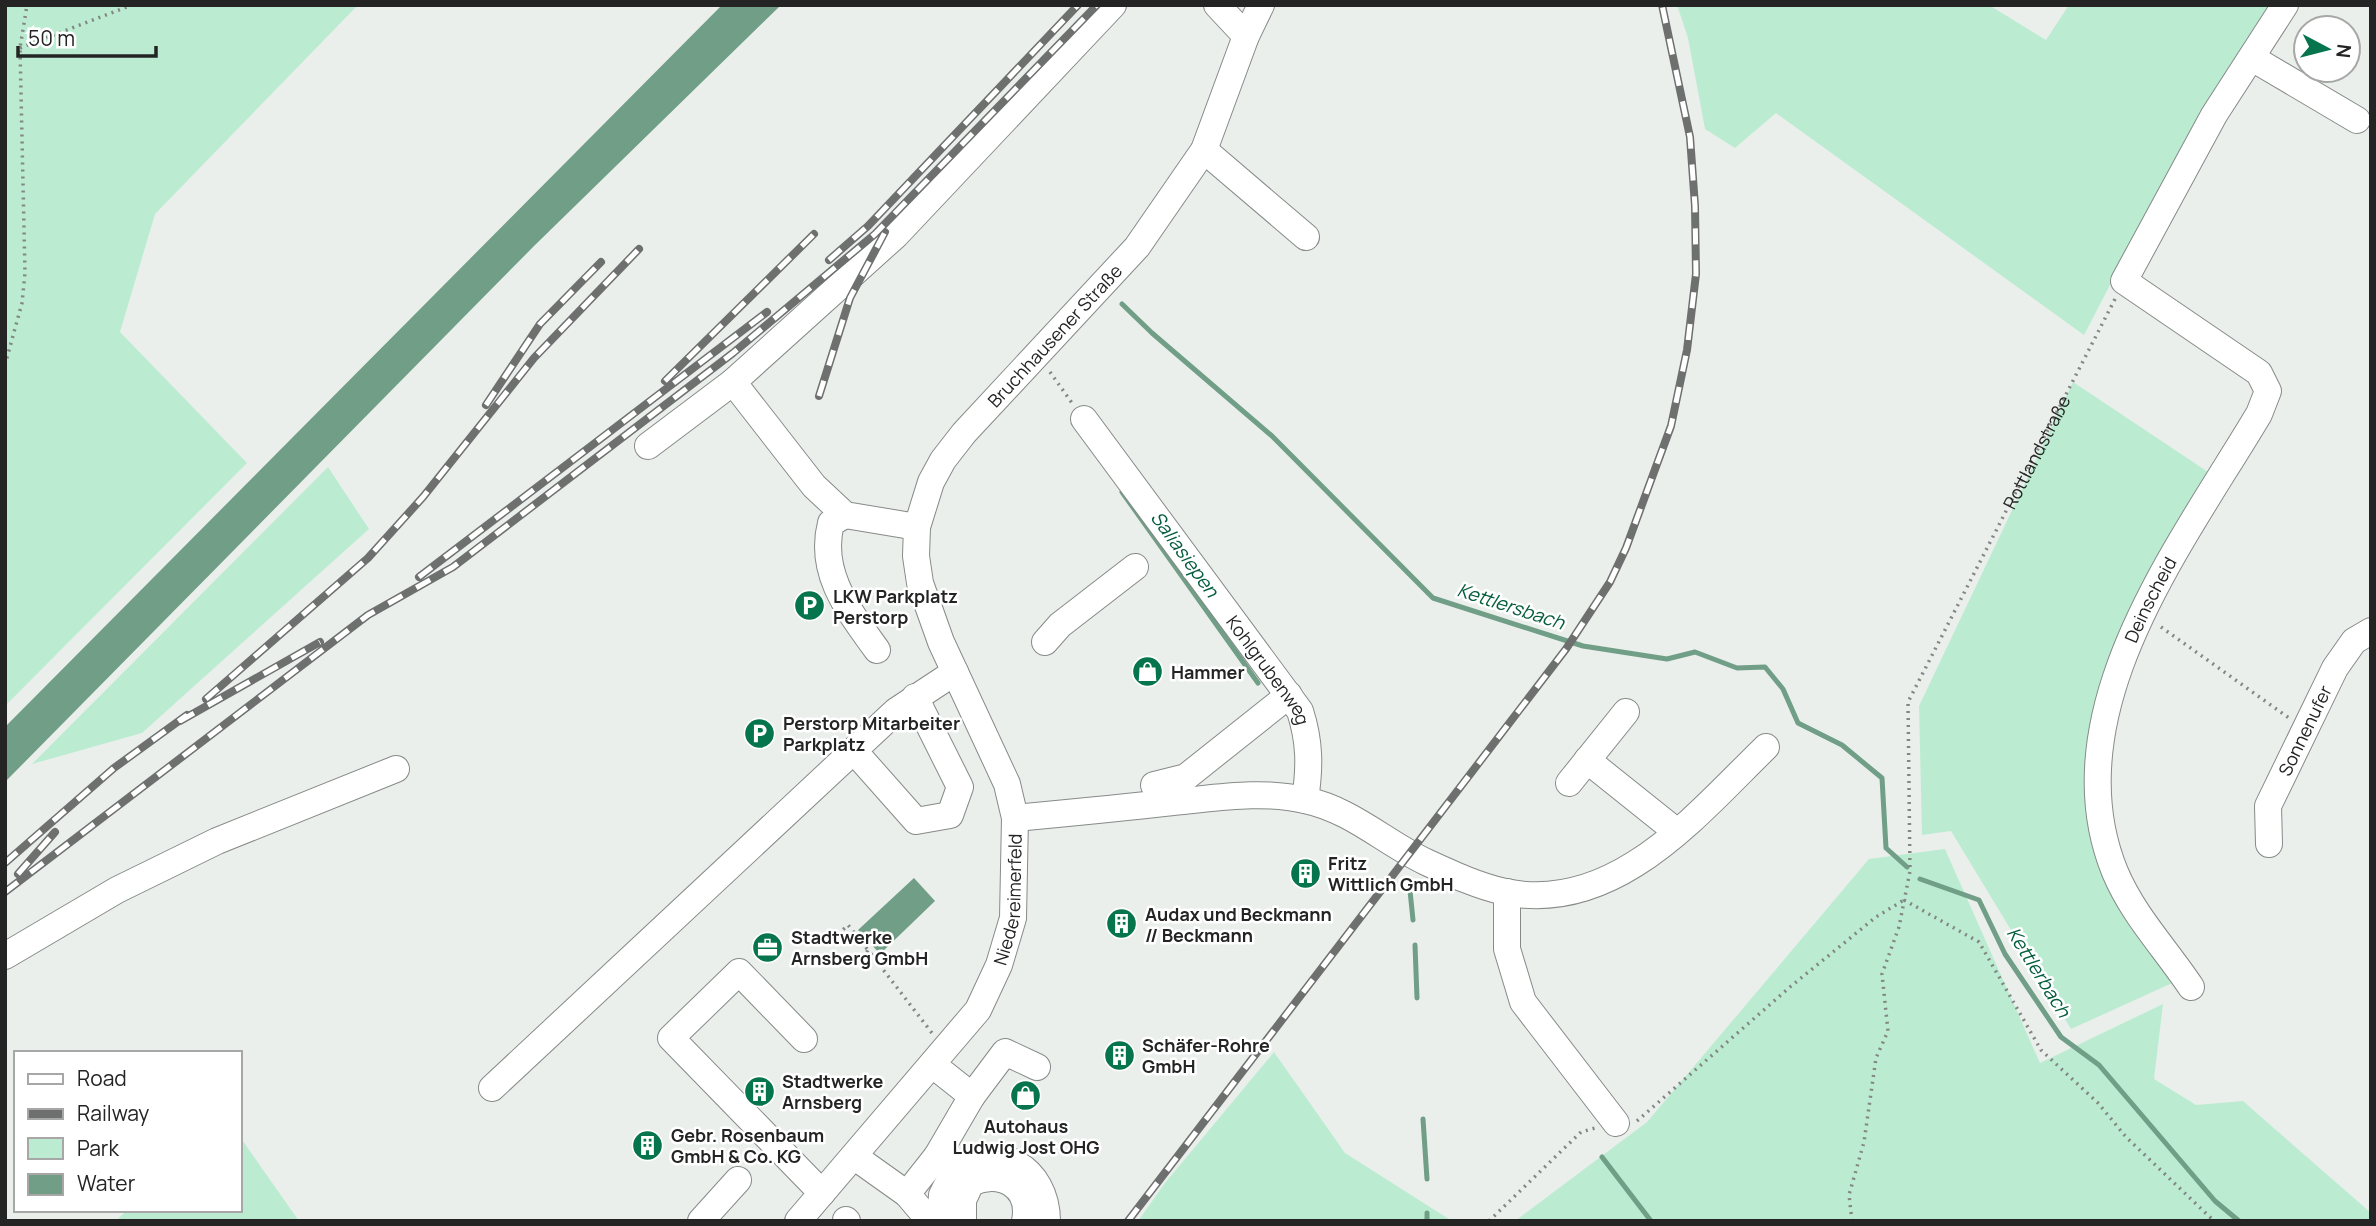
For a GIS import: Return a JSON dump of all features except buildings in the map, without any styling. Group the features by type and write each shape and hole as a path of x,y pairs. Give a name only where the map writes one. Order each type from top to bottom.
{"street":[{"path":"648,446 733,382 896,235 1113,5"},
{"path":"1217,5 1246,36"},
{"name":"Bruchhausener Straße","path":"917,527 931,482 943,460 964,433 1039,356 1137,247 1204,150 1246,36 1261,5"},
{"path":"2124,281 2201,139 2285,5"},
{"path":"2252,58 2357,120"},
{"path":"1204,150 1306,237"},
{"name":"Deinscheid","path":"2124,281 2259,373 2268,391 2259,414 2143,613 2111,693 2097,769 2096,799 2110,858 2129,900 2191,987"},
{"path":"733,382 814,486 845,515 917,527"},
{"name":"Kohlgrubenweg","path":"1084,419 1300,710 1308,735 1310,761 1305,800"},
{"path":"845,515 831,523 826,541 828,569 877,650"},
{"name":"Niedereimerfeld","path":"798,1221 978,1010 999,965 1016,891 1015,818 1007,784 956,672 920,583 917,527"},
{"path":"1045,642 1060,625 1135,566"},
{"name":"Sonnenufer","path":"2269,844 2268,806 2342,657 2354,642 2371,631"},
{"path":"492,1088 854,751 915,697 956,672"},
{"path":"1154,785 1186,777 1289,695"},
{"path":"854,751 916,821 950,815 960,787 915,697"},
{"path":"1569,783 1626,712"},
{"path":"1015,818 1251,794 1305,800 1356,818 1410,853 1444,870 1507,892 1544,893 1586,888 1651,856 1766,747"},
{"path":"1587,760 1677,832"},
{"path":"5,956 117,890 217,841 396,769"},
{"path":"1507,892 1507,949 1524,1002 1616,1123"},
{"path":"804,1039 738,972 671,1038 822,1193"},
{"path":"940,1221 946,1164 972,1096 1005,1052 1037,1067"},
{"path":"940,1057 972,1096"},
{"path":"855,1157 907,1195 930,1221"},
{"path":"907,1195 946,1164 970,1159 1005,1157 1034,1175 1047,1207 1047,1221"},
{"path":"963,1221 963,1200 971,1182 983,1177 1008,1179 1022,1192 1027,1210 1025,1221"},
{"path":"701,1221 738,1180"}],"path":[{"path":"5,365 22,303 25,273 20,48 27,5"},
{"path":"20,48 132,5"},
{"name":"Rottlandstraße","path":"1852,1221 1849,1195 1864,1142 1876,1058 1888,1031 1882,974 1899,927 1910,871 1908,702 2124,281"},
{"path":"1039,356 1084,419"},
{"path":"2143,613 2305,729"},
{"path":"1489,1221 1581,1132 1616,1123 1638,1121 1790,987 1876,917 1904,900 1979,942 2041,1050 2214,1221"},
{"path":"833,939 848,925 868,950 940,1057"},
{"path":"863,958 868,950"}],"green space":[{"path":"5,5 358,5 155,214 120,332 247,463 5,706"},
{"path":"1677,5 1989,5 2046,40 2069,5 2276,5 2201,110 2084,335 1776,113 1735,148 1705,129 1688,38"},
{"path":"2073,382 2223,482 2127,661 2107,726 2115,856 2190,975 2071,1029 1951,831 1922,835 1919,706"},
{"path":"328,467 369,529 142,733 32,764"},
{"path":"1945,849 2040,1063 2163,1004 2154,1079 2196,1105 2243,1101 2371,1213 2371,1221 1515,1221 1647,1122 1869,859"},
{"path":"1274,1052 1345,1153 1452,1221 1138,1221 1165,1183"},
{"path":"242,1140 299,1221 116,1221 125,1212 242,1212"}],"water":[{"path":"722,5 781,5 534,246 5,782 5,727"},
{"path":"914,878 935,901 880,954 858,930"}],"waterway":[{"name":"Kettlersbach","path":"1122,304 1272,436 1433,598 1583,646 1667,659 1695,652 1737,668 1765,667 1783,689 1798,723 1842,745 1882,778 1886,848 1907,867"},
{"name":"Saliasiepen","path":"1122,492 1258,683"},
{"name":"Kettlerbach","path":"1920,879 1979,900 2005,954 2061,1037 2099,1065 2215,1201 2239,1221"},
{"name":"Saliasiepen","path":"1409,881 1413,920"},
{"name":"Saliasiepen","path":"1415,945 1417,998"},
{"name":"Saliasiepen","path":"1423,1119 1427,1179"},
{"path":"1602,1157 1651,1221"},
{"name":"Saliasiepen","path":"1427,1213 1427,1221"}],"railway":[{"path":"829,260 868,226 1078,5"},
{"path":"5,892 368,615 453,567 733,353 875,234 1097,5"},
{"path":"1128,1221 1566,649 1610,582 1626,548 1671,426 1687,350 1696,274 1690,137 1662,5"},
{"path":"819,396 850,298 885,232"},
{"path":"665,381 814,234"},
{"path":"206,699 368,558 423,497 534,358 639,249"},
{"path":"486,405 540,324 601,262"},
{"path":"419,577 767,312"},
{"path":"180,721 320,642"},
{"path":"5,863 114,768 187,715"},
{"path":"18,874 55,832"}],"place":[{"name":"LKW Parkplatz Perstorp","path":"810,606"},
{"name":"Hammer","path":"1148,672"},
{"name":"Perstorp Mitarbeiter Parkplatz","path":"760,733"},
{"name":"Fritz Wittlich GmbH","path":"1305,873"},
{"name":"Audax und Beckmann // Beckmann","path":"1122,924"},
{"name":"Stadtwerke Arnsberg GmbH","path":"768,947"},
{"name":"Schäfer-Rohre GmbH","path":"1119,1055"},
{"name":"Stadtwerke Arnsberg","path":"759,1091"},
{"name":"Autohaus Ludwig Jost OHG","path":"1026,1096"},
{"name":"Gebr. Rosenbaum GmbH & Co. KG","path":"648,1145"}]}
